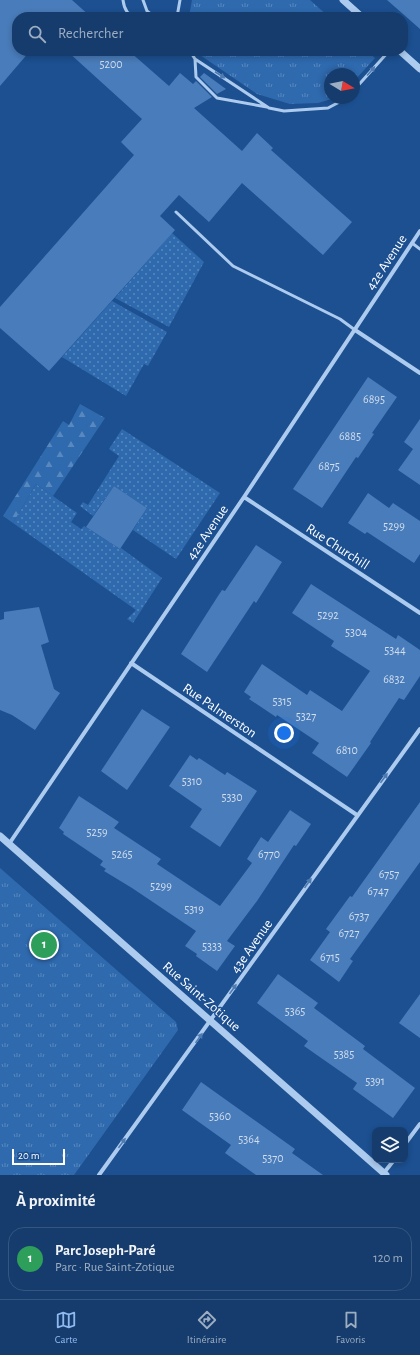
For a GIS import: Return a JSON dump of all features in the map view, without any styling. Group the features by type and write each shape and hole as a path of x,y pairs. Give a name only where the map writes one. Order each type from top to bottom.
{"street":[{"path":"343,0 356,12"},
{"path":"406,56 420,69"},
{"name":"42e Avenue","path":"9,844 244,497 420,231"},
{"path":"355,330 420,373"},
{"name":"Rue Churchill","path":"244,497 420,613"},
{"name":"Rue Palmerston","path":"131,663 357,815"},
{"name":"43e Avenue","path":"99,1175 420,729"},
{"name":"Rue Saint-Zotique","path":"0,836 384,1174"},
{"path":"408,1140 420,1124"},
{"path":"384,1174 392,1163"}],"lane":[{"path":"123,0 124,7 128,12"},
{"path":"144,0 148,12"},
{"path":"178,12 180,0"},
{"path":"193,56 195,59 269,108"},
{"path":"360,83 385,56"},
{"path":"195,59 196,77 217,98 284,111 328,108 336,104"},
{"path":"176,212 233,266 340,319 355,330"},
{"path":"412,243 420,248"}],"green space":[{"path":"192,0 310,0 323,12 190,12"},
{"path":"201,56 373,56 375,58 360,74 360,68 324,68 324,101 318,103 290,104 257,94"},
{"path":"172,233 204,262 169,327 115,298"},
{"path":"112,301 167,332 148,366 144,364 126,396 62,357"},
{"path":"80,404 105,418 53,496 36,484 13,523 3,516 63,421 69,425"},
{"path":"122,429 220,493 176,559 133,530 147,508 114,486 93,516 80,506 83,502 88,505 119,456 109,449"},
{"path":"36,484 77,513 71,522 81,529 84,526 120,549 121,548 162,578 133,623 127,619 136,610 13,523"},
{"path":"0,868 176,1022 178,1030 74,1175 0,1175"}],"building":[{"path":"0,0 72,0 85,12 12,12 12,56 26,56 0,86"},
{"path":"387,0 420,0 420,29 408,18 408,12 401,12"},
{"path":"73,56 135,56 169,86 180,73 193,84 196,81 212,97 194,108 242,151 257,133 273,148 271,150 352,222 323,255 242,183 209,222 179,195 160,216 175,230 49,371 0,328 0,307 134,155 121,142 142,119"},
{"path":"204,73 226,89 217,94 200,77"},
{"path":"368,377 397,397 372,433 374,434 358,458 356,457 322,508 293,489"},
{"path":"420,419 420,485 398,470 413,449 404,442"},
{"path":"114,486 147,508 120,549 86,527"},
{"path":"368,493 389,508 393,503 420,521 420,554 414,563 367,532 365,534 348,523"},
{"path":"256,545 282,562 256,603 254,601 207,672 181,654 222,590 225,591"},
{"path":"311,584 396,639 398,635 420,650 420,676 404,700 399,698 370,742 371,743 347,777 312,753 319,743 277,715 276,717 249,699 251,697 244,692 262,664 307,695 310,690 342,711 370,671 331,646 334,641 292,613"},
{"path":"39,607 49,642 41,645 54,689 60,693 35,730 12,715 0,710 0,620 4,619 4,612"},
{"path":"142,709 170,727 127,790 101,771"},
{"path":"190,755 197,760 199,758 225,775 227,772 257,791 220,847 190,827 202,809 169,786"},
{"path":"79,796 119,822 114,828 161,859 157,864 220,906 252,863 247,859 261,837 268,842 290,810 311,824 296,846 294,845 257,901 227,941 235,946 217,971 185,946 196,931 104,871 106,869 100,865 103,861 63,834 64,832 59,828"},
{"path":"420,802 420,862 350,959 353,961 339,982 310,960 330,932 326,929 350,896 352,897"},
{"path":"278,974 318,1003 314,1008 365,1046 363,1049 415,1088 393,1118 353,1089 357,1083 304,1046 308,1041 257,1003"},
{"path":"420,994 420,1038 399,1023"},
{"path":"201,1082 295,1149 292,1153 323,1175 256,1175 225,1153 231,1145 182,1110"}],"place":[{"name":"Parc Joseph-Paré","path":"44,945"}]}
